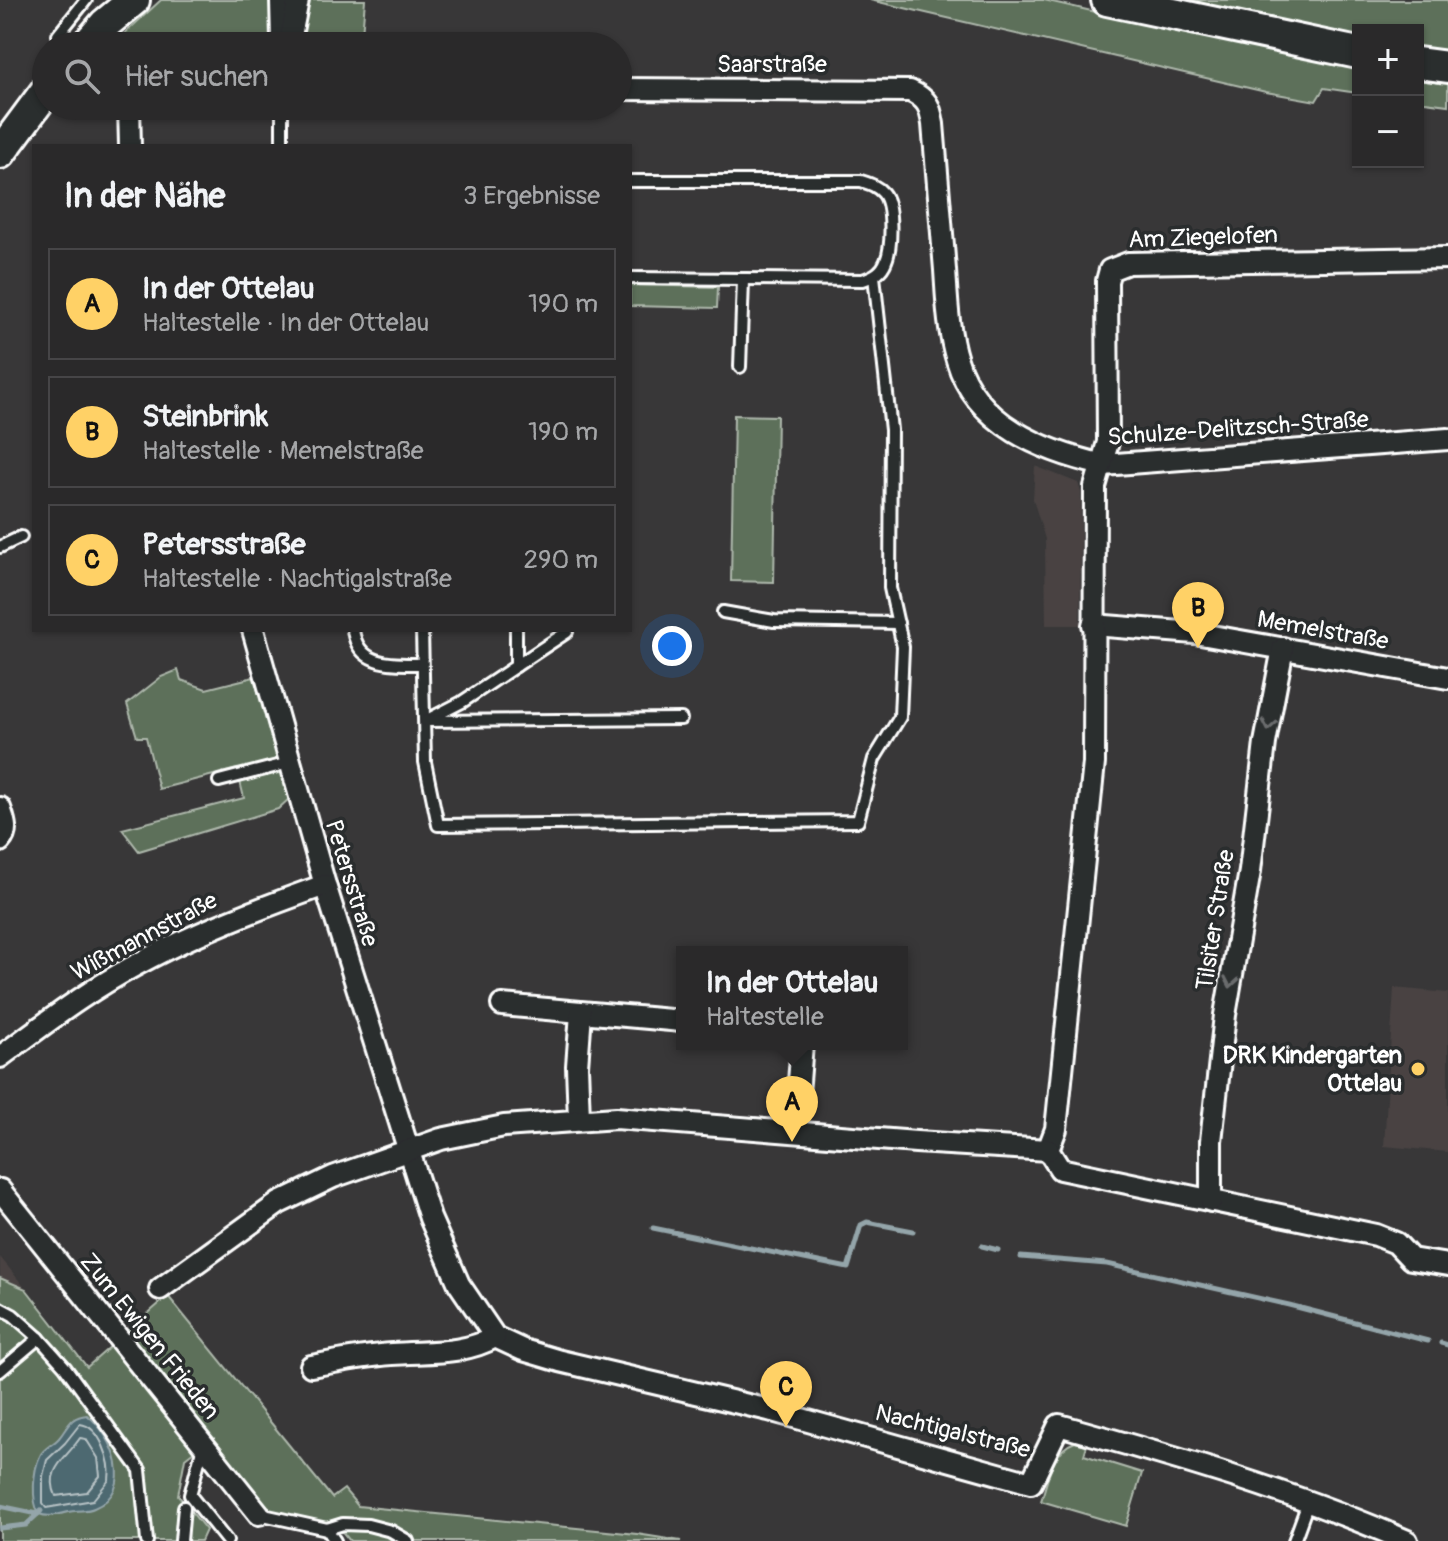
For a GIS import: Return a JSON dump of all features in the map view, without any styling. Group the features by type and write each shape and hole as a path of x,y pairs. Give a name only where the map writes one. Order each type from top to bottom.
{"main road":[{"path":"98,32 134,0"},
{"path":"1107,0 1352,52"},
{"path":"1424,64 1448,67"},
{"path":"0,153 32,110"}],"street":[{"path":"281,0 282,32"},
{"path":"292,32 298,0"},
{"name":"Saarstraße","path":"632,89 910,91 923,98"},
{"name":"Schulze-Delitzsch-Straße","path":"923,98 930,106 932,115 948,315 957,361 965,382 1006,427 1028,441 1064,456 1103,465 1448,439"},
{"path":"129,120 130,144"},
{"name":"Am Ziegelofen","path":"1103,465 1108,442 1107,281 1110,270 1117,265 1448,258"},
{"path":"1048,1150 1056,1129 1090,826 1094,763 1095,487 1103,465"},
{"name":"Memelstraße","path":"1093,625 1195,633 1448,678"},
{"name":"Petersstraße","path":"254,632 325,885 409,1149"},
{"name":"Tilsiter Straße","path":"1211,1201 1211,1141 1225,1015 1250,871 1265,743 1283,648"},
{"path":"0,808 5,825 4,837 0,841"},
{"name":"Wißmannstraße","path":"0,1057 81,998 149,958 237,916 325,885"},
{"path":"502,1005 676,1021"},
{"path":"579,1119 577,1066 581,1013"},
{"path":"795,1132 802,1050"},
{"path":"160,1289 279,1203 333,1177 409,1149 504,1126 579,1119 653,1120 1048,1150"},
{"path":"311,1366 395,1354 446,1352 479,1346 495,1337 459,1284 445,1255 409,1149"},
{"path":"1048,1150 1060,1169 1376,1235 1396,1243 1411,1259 1448,1265"},
{"name":"Zum Ewigen Frieden","path":"0,1190 259,1514"},
{"name":"Nachtigalstraße","path":"495,1337 523,1350 560,1361 769,1410 1031,1483 1059,1425 1148,1449 1309,1500 1407,1541"}],"lane":[{"path":"60,32 86,0"},
{"path":"282,120 282,144"},
{"path":"632,181 861,181 875,185 883,192 890,211 888,259 874,276 849,282 632,278"},
{"path":"422,632 425,762 438,825 858,821 874,759 900,717 903,647 890,588 891,430 874,276"},
{"path":"740,367 743,280"},
{"path":"0,547 21,537"},
{"path":"723,612 774,621 898,623"},
{"path":"354,632 357,644 366,656 377,662 421,664"},
{"path":"516,632 516,666"},
{"path":"425,721 462,702 567,632"},
{"path":"425,721 681,719"},
{"path":"219,781 289,763"},
{"path":"0,1308 39,1338 65,1367 140,1470 147,1541"},
{"path":"0,1371 39,1338"},
{"path":"203,1444 190,1495 227,1541"},
{"path":"1294,1541 1309,1500"},
{"path":"181,1541 184,1507"},
{"path":"259,1514 327,1529 343,1524 368,1525 391,1531 408,1541"},
{"path":"327,1529 335,1541"}],"shaded area":[{"path":"1035,466 1078,483 1081,492 1080,625 1046,625 1045,539 1033,499"},
{"name":"DRK Kindergarten Ottelau","path":"1394,988 1448,993 1448,1152 1384,1146"},
{"path":"0,1257 26,1289 0,1278"}],"green space":[{"path":"161,0 365,0 362,32 126,32"},
{"path":"870,0 1044,0 1195,35 1352,66 1352,92 1324,88 1316,101"},
{"path":"1170,0 1448,0 1448,52 1424,49 1424,24 1352,24 1352,39"},
{"path":"1424,76 1448,78 1448,105 1424,102"},
{"path":"632,285 718,287 717,308 632,306"},
{"path":"734,415 777,416 774,582 731,581"},
{"path":"178,670 181,680 206,689 254,677 289,799 278,809 139,851 122,829 244,798 237,769 159,789 146,737 137,737 127,704 161,677"},
{"path":"0,1278 26,1289 87,1367 168,1296 332,1498 344,1489 358,1506 681,1541 350,1541 340,1529 265,1510 208,1440 185,1458 178,1495 206,1530 201,1541 0,1541"},
{"path":"1075,1442 1087,1445 1084,1455 1142,1473 1126,1526 1041,1501 1056,1459"}],"water":[{"path":"87,1415 106,1436 112,1449 118,1476 115,1489 107,1500 92,1509 53,1516 39,1514 34,1485 40,1456 73,1420"}],"waterway":[{"path":"653,1228 848,1268 861,1225 867,1222 913,1231"},
{"path":"982,1246 998,1250"},
{"path":"1021,1257 1107,1264 1289,1305 1428,1341"},
{"path":"1441,1343 1448,1345"},
{"path":"0,1506 38,1514"},
{"path":"0,1528 26,1525 41,1511"}],"place":[{"name":"Steinbrink","path":"1198,648"},
{"name":"DRK Kindergarten Ottelau","path":"1418,1069"},
{"name":"In der Ottelau","path":"792,1142"},
{"name":"Petersstraße","path":"786,1427"}]}
